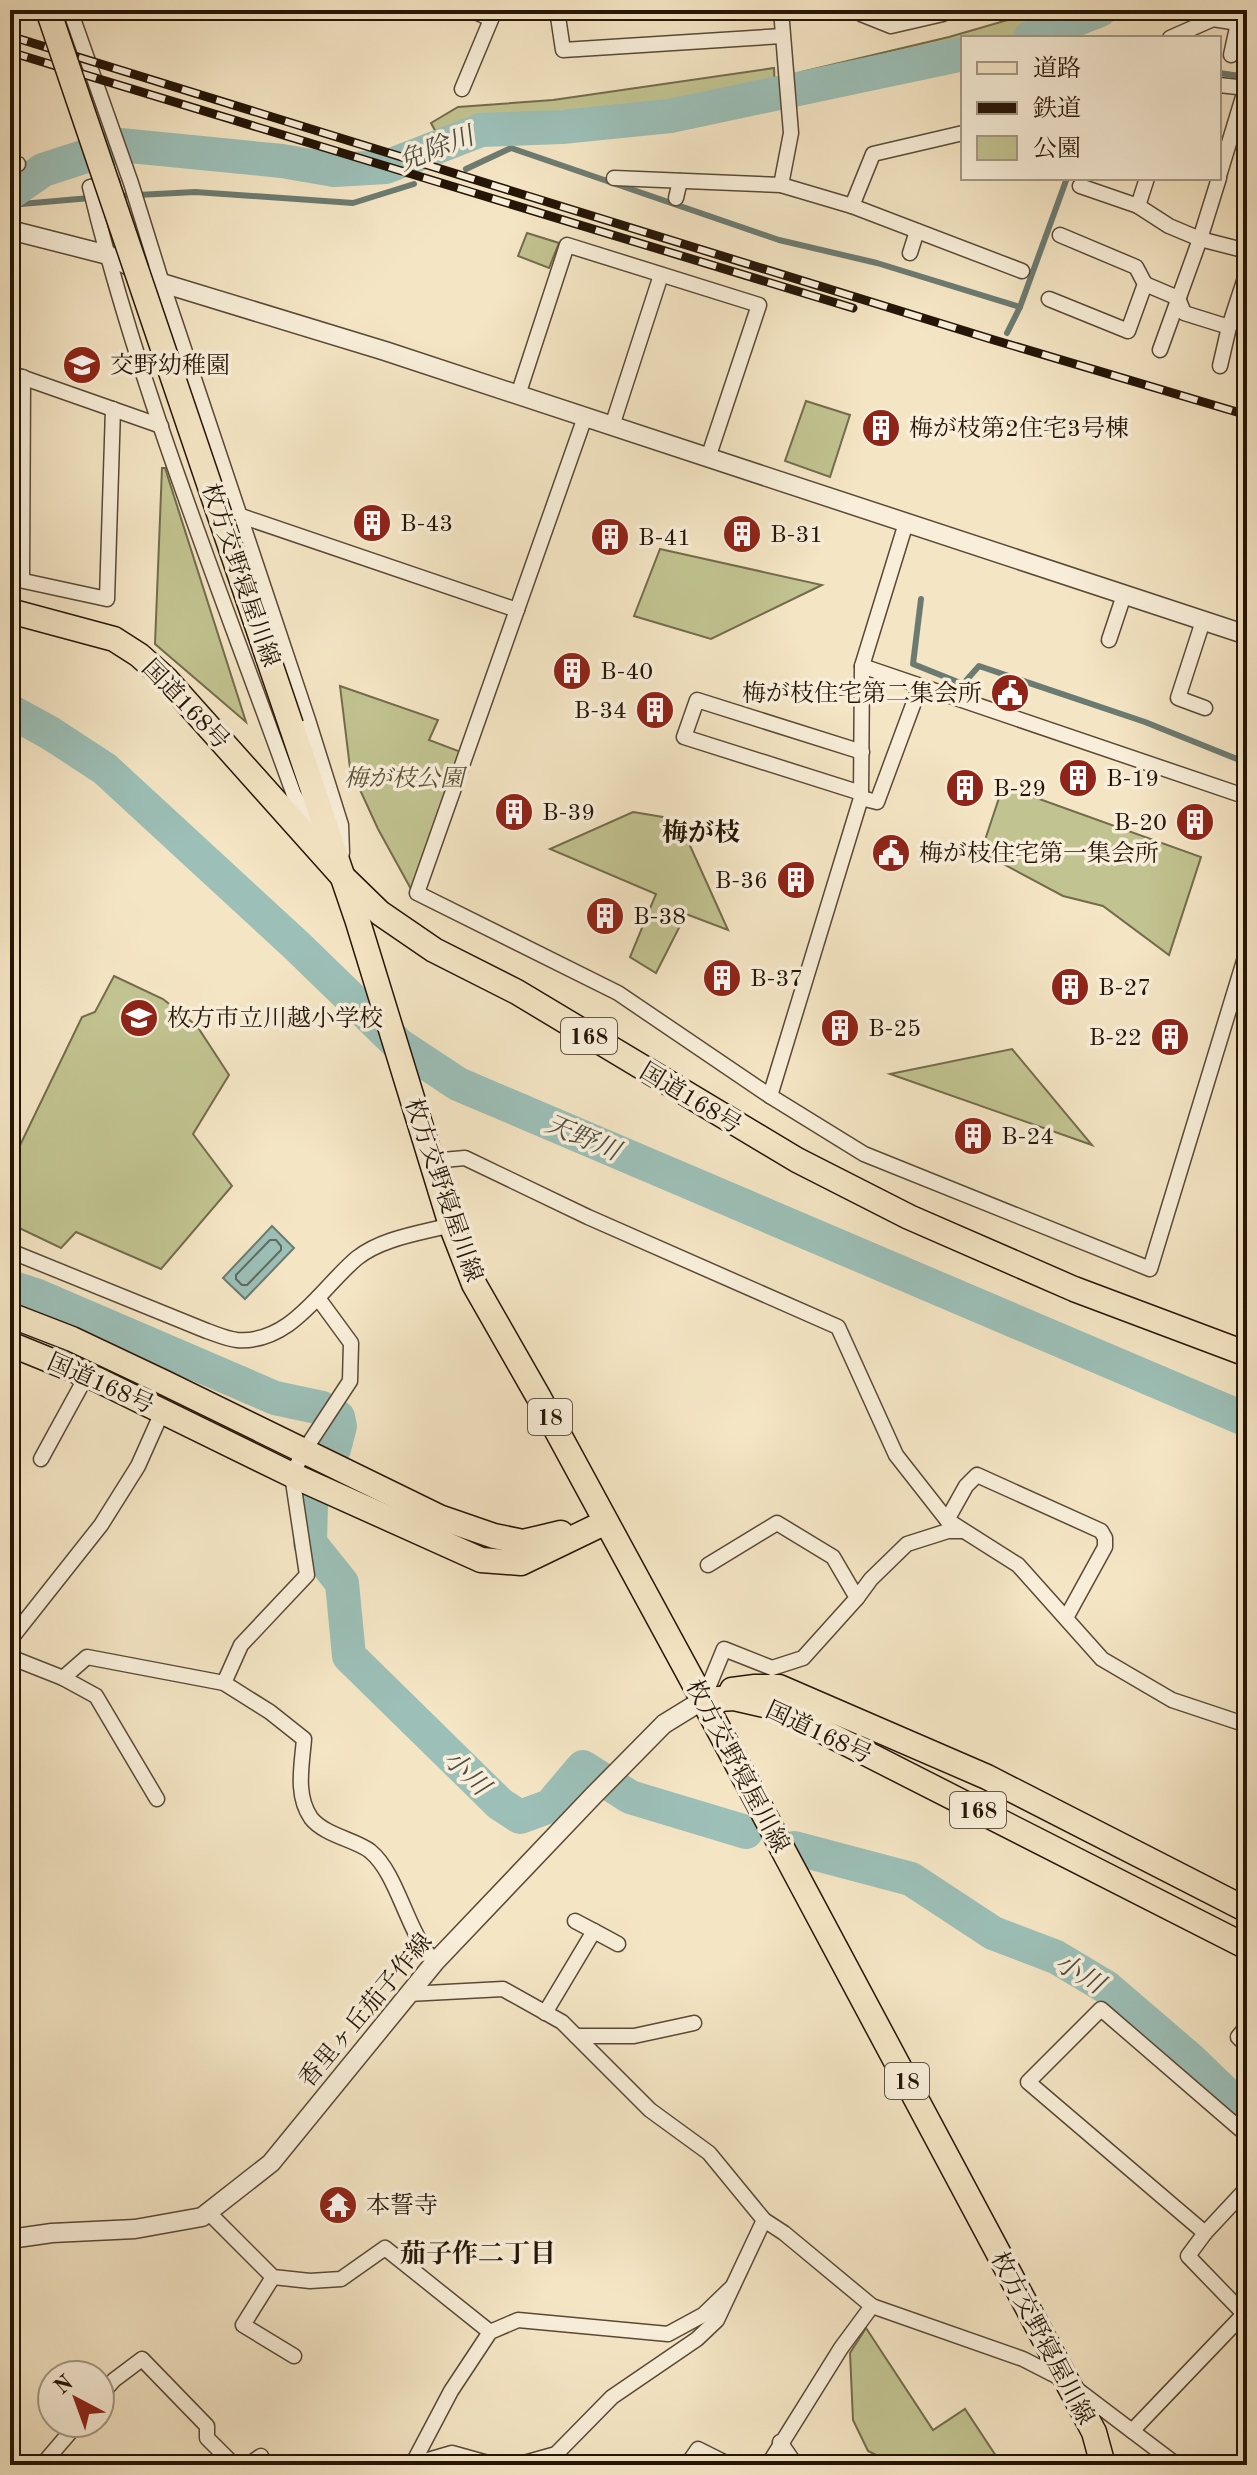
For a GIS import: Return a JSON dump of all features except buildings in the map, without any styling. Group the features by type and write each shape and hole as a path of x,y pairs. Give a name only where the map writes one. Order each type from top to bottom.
{"main road":[{"name":"枚方交野寝屋川線","path":"48,10 343,877 451,1225 474,1284 703,1700 1094,2432 1103,2465"},
{"name":"国道168号","path":"10,611 114,639 139,655 166,679 343,877 380,913 434,950 517,992 797,1160 909,1217 1074,1289 1247,1354"},
{"name":"国道168号","path":"10,1315 72,1339 439,1517 494,1536 523,1542 606,1522"},
{"name":"国道168号","path":"10,1344 87,1375 292,1475 481,1560 521,1563 606,1522"},
{"name":"国道168号","path":"703,1700 733,1690 779,1687 987,1777 1247,1910"},
{"name":"国道168号","path":"703,1700 734,1698 777,1708 1247,1947"}],"street":[{"path":"70,10 138,205 341,825 343,877"},
{"path":"148,10 161,10"},
{"path":"462,89 493,14 471,10"},
{"path":"557,10 563,50 782,36"},
{"path":"781,10 791,133 781,185"},
{"path":"871,14 891,26 943,14 945,10"},
{"path":"1175,36 1213,19 1241,17 1231,55"},
{"path":"1221,85 1246,88 1221,170"},
{"path":"852,206 873,154 961,133"},
{"path":"614,178 781,185 852,206 1022,271"},
{"path":"1138,206 1146,180"},
{"path":"1160,350 1218,180"},
{"path":"130,181 90,187 108,255 161,426 294,795 343,877"},
{"path":"676,198 680,181"},
{"path":"1080,186 1138,206 1169,226 1200,239 1247,251"},
{"path":"10,230 108,255 162,283 518,395 1247,635"},
{"path":"910,253 917,231"},
{"path":"1060,235 1136,267 1145,284 1178,298 1184,313 1229,327"},
{"path":"518,395 567,245 759,305 708,458"},
{"path":"1220,366 1247,272"},
{"path":"612,426 661,275"},
{"path":"1049,299 1128,331 1145,284"},
{"path":"113,409 107,599 16,579 17,375 113,409 161,426"},
{"path":"585,417 417,893 618,993 770,1096 864,1154 1150,1269 1247,951"},
{"path":"241,516 517,610"},
{"path":"770,1096 861,796 862,666 906,523"},
{"path":"1109,640 1124,595"},
{"path":"1203,621 1178,698 1205,708"},
{"path":"862,666 1247,797"},
{"path":"862,752 697,700 684,737 877,802 920,686"},
{"path":"431,1161 465,1158 588,1217 838,1327 896,1455 947,1520 1018,1565 1102,1659 1172,1700 1246,1721"},
{"path":"10,1251 207,1331 238,1340 264,1335 292,1324 359,1256 394,1240 451,1225"},
{"path":"224,1683 241,1645 307,1575 292,1475 350,1381 351,1343 318,1298"},
{"path":"41,1459 87,1375"},
{"path":"10,1640 101,1525 138,1466 163,1410"},
{"path":"947,1520 966,1486 977,1475 1101,1531 1105,1547 1066,1618"},
{"path":"708,1565 777,1523 833,1557 857,1598"},
{"path":"779,1687 871,1579 907,1544 948,1531 965,1531"},
{"path":"703,1700 724,1649 772,1668 803,1658"},
{"path":"10,1657 63,1678 96,1696 157,1799"},
{"path":"63,1678 87,1657 224,1683 270,1712 304,1739 300,1789 312,1819 343,1840 370,1851 388,1876 421,1948 435,1962"},
{"name":"香里ヶ丘茄子作線","path":"10,2239 52,2233 135,2229 202,2217 271,2163 435,1962 593,1796 664,1724 703,1700"},
{"path":"575,1921 618,1944"},
{"path":"545,2013 594,1931"},
{"path":"408,1994 503,1989 562,2022 650,2110 709,2153 764,2220 872,2306 1023,2359 1066,2381 1177,2465"},
{"path":"1205,2233 1028,2082 1101,2009 1247,2135"},
{"path":"576,2036 634,2036 694,2023"},
{"path":"1247,2026 1238,2037 1247,2046"},
{"path":"1132,2431 1245,2315 1188,2256 1247,2188"},
{"path":"208,2212 273,2277 310,2281 341,2279 385,2248 490,2332"},
{"path":"517,2465 560,2459 612,2397 697,2339 717,2320 764,2220"},
{"path":"273,2277 243,2325 294,2356"},
{"path":"420,2464 451,2391 490,2332 518,2320 668,2334 703,2315 731,2288"},
{"path":"768,2465 841,2348 872,2306"},
{"path":"116,2378 142,2359 207,2426 207,2438 234,2465"},
{"path":"42,2465 64,2439"},
{"path":"780,2442 796,2465"},
{"path":"687,2465 698,2449 730,2465"},
{"path":"420,2464 452,2453 495,2465"},
{"path":"248,2465 261,2456"}],"green space":[{"path":"1042,10 1068,10 1071,17 1014,36 961,36 961,51 801,86 801,72 949,37"},
{"path":"774,68 775,93 673,112 481,128 442,143 431,123 458,107 553,100"},
{"path":"527,233 559,243 549,268 518,256"},
{"path":"806,401 850,415 830,477 785,461"},
{"path":"162,468 165,468 246,722 155,644"},
{"path":"660,549 822,585 711,639 634,616"},
{"name":"梅が枝公園","path":"340,686 438,720 429,740 461,752 411,889 378,829 350,768"},
{"path":"1003,786 1201,857 1169,955 1103,906 1063,896 981,852"},
{"path":"633,812 663,817 683,830 728,930 686,914 656,973 630,957 656,894 550,849"},
{"path":"114,976 163,999 197,1026 229,1075 193,1134 232,1186 161,1269 76,1232 61,1248 15,1226 10,1215 10,1166 82,1017 95,1012"},
{"path":"1012,1049 1092,1145 890,1074"},
{"path":"866,2328 933,2430 965,2409 1002,2465 887,2465 884,2459 868,2451 853,2420 850,2353"}],"water":[{"path":"272,1226 294,1248 245,1299 223,1278"}],"waterway":[{"name":"免除川","path":"1035,36 1100,10"},
{"name":"免除川","path":"10,193 43,170 120,145 282,161 334,170 386,167 481,130 562,127 670,116 961,54"},
{"path":"1221,73 1247,77"},
{"path":"466,169 511,148 779,240 877,263 1020,307"},
{"path":"1007,333 1020,307 1066,180"},
{"path":"118,196 195,192 353,203 414,184"},
{"path":"10,205 90,198"},
{"path":"921,599 913,664 963,684 979,666 1145,722 1247,763"},
{"name":"天野川","path":"10,711 105,769 296,945 399,1045 458,1084 1247,1420"},
{"name":"小川","path":"10,1287 38,1296 275,1398 322,1408"},
{"name":"小川","path":"334,1449 340,1426 338,1417"},
{"name":"小川","path":"311,1503 310,1543 342,1583 349,1656 500,1804 520,1817 550,1806 583,1767 630,1797 746,1832"},
{"name":"小川","path":"794,1848 911,1879 993,1933 1056,1957 1106,1987 1191,2060 1247,2114"}],"railway":[{"path":"10,36 994,340 1247,415"},
{"path":"10,52 853,308"}],"place":[{"name":"交野幼稚園","path":"82,365"},
{"name":"梅が枝第2住宅3号棟","path":"881,428"},
{"name":"B-43","path":"372,523"},
{"name":"B-31","path":"742,534"},
{"name":"B-41","path":"610,537"},
{"name":"B-40","path":"572,671"},
{"name":"梅が枝住宅第二集会所","path":"1010,693"},
{"name":"B-34","path":"655,710"},
{"name":"B-19","path":"1078,778"},
{"name":"B-29","path":"965,788"},
{"name":"B-39","path":"514,812"},
{"name":"B-20","path":"1195,822"},
{"name":"梅が枝住宅第一集会所","path":"891,853"},
{"name":"B-36","path":"796,880"},
{"name":"B-38","path":"605,916"},
{"name":"B-37","path":"722,978"},
{"name":"B-27","path":"1070,987"},
{"name":"枚方市立川越小学校","path":"139,1018"},
{"name":"B-25","path":"840,1028"},
{"name":"B-22","path":"1170,1037"},
{"name":"B-24","path":"973,1136"},
{"name":"本誓寺","path":"338,2205"}],"district":[{"name":"梅が枝","path":"701,832"},
{"name":"茄子作二丁目","path":"478,2253"}]}
